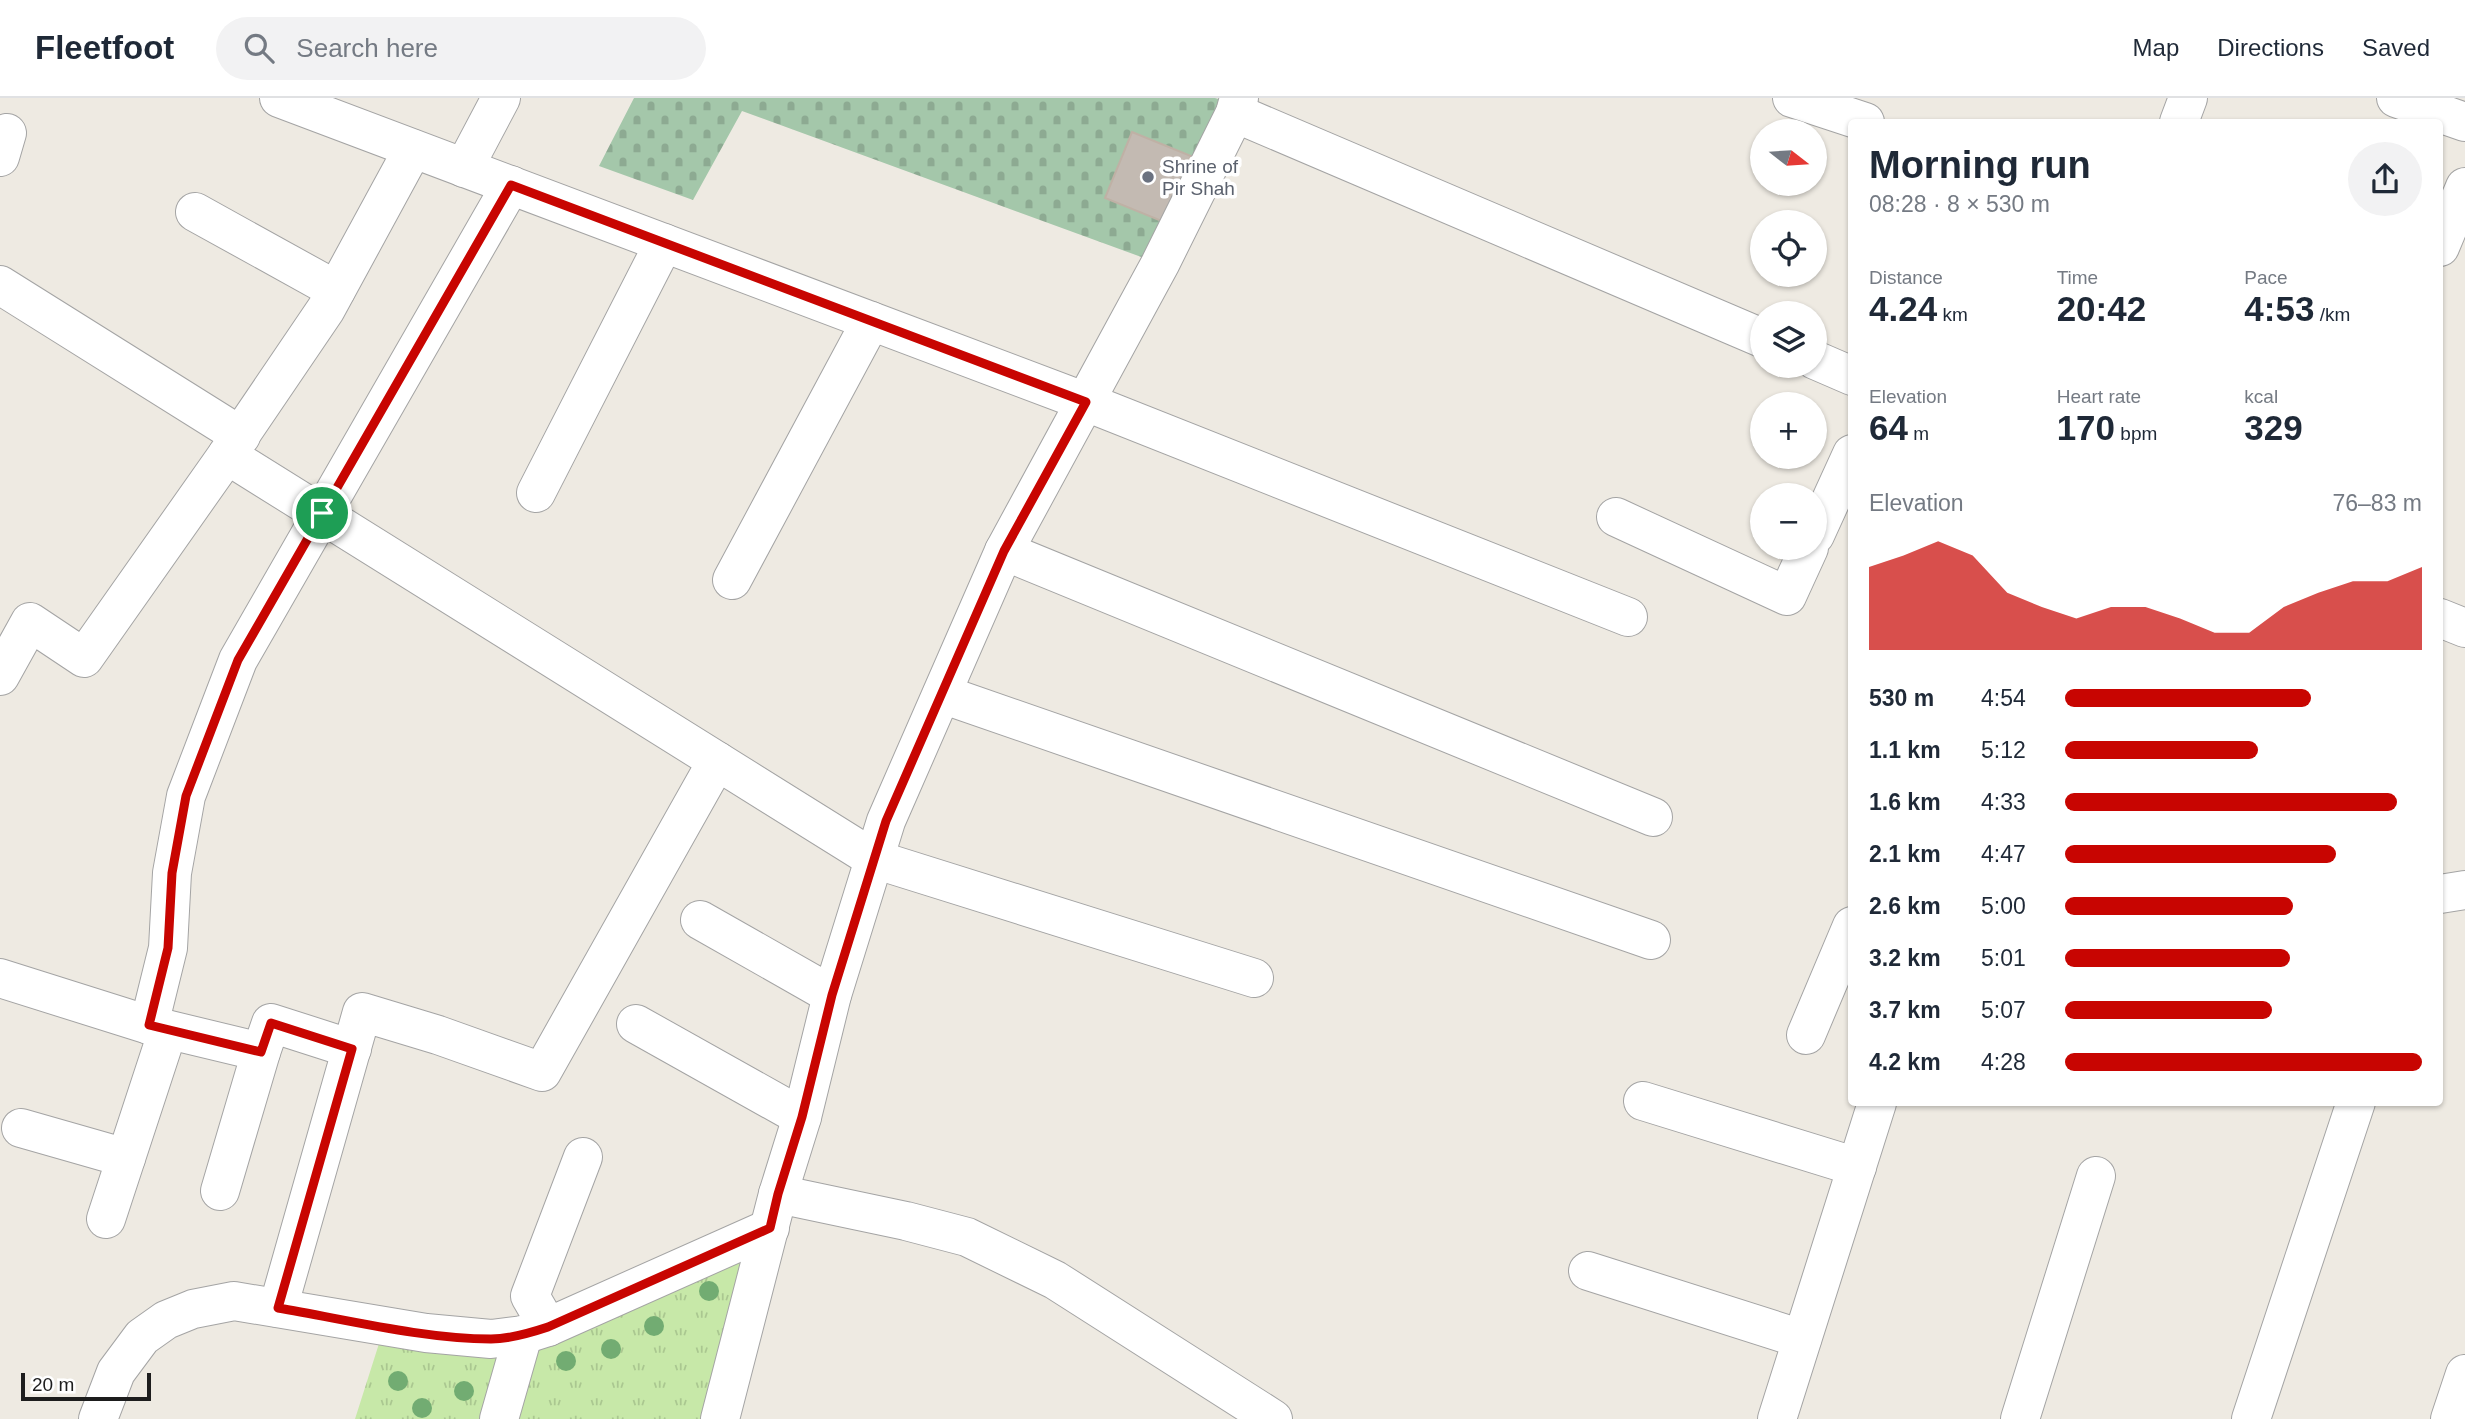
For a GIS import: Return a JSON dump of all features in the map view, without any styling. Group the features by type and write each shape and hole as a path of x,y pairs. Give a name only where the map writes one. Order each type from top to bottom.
{"street":[{"path":"279,98 1086,402 1628,617"},
{"path":"464,168 501,98"},
{"path":"1792,98 1856,119"},
{"path":"2180,119 2188,98"},
{"path":"2396,98 2465,122"},
{"path":"720,1419 774,1211 802,1117 832,995 886,821 1004,551 1160,264 1237,106 1750,333"},
{"path":"0,676 30,622 83,658 234,445 326,309 414,149"},
{"path":"106,1219 127,1158 158,1027 168,948 172,873 186,796 238,660 511,185"},
{"path":"2443,240 2465,187"},
{"path":"195,212 336,290"},
{"path":"536,493 664,243"},
{"path":"0,285 234,445 322,513 874,859 1254,978"},
{"path":"732,580 871,321"},
{"path":"1827,365 1848,374"},
{"path":"1827,509 1848,463"},
{"path":"1616,517 1787,596 1804,560"},
{"path":"1004,551 1653,817"},
{"path":"2443,619 2465,628"},
{"path":"942,694 1651,940"},
{"path":"278,1308 362,1012 438,1035 542,1072 718,761"},
{"path":"2443,894 2465,890"},
{"path":"699,920 832,995"},
{"path":"1806,1034 1848,935"},
{"path":"0,978 158,1027 261,1052"},
{"path":"220,1191 271,1023 352,1049"},
{"path":"636,1024 802,1117"},
{"path":"1643,1101 1857,1167"},
{"path":"1777,1419 1876,1106"},
{"path":"2251,1419 2355,1106"},
{"path":"21,1128 127,1158"},
{"path":"499,1419 536,1331 530,1296 583,1157"},
{"path":"2020,1419 2096,1176"},
{"path":"98,1419 116,1372 142,1337 166,1320 193,1309 234,1301 426,1333 491,1339 536,1331 774,1211 905,1221 967,1237 1055,1280 1273,1419"},
{"path":"1588,1270 1802,1339"},
{"path":"2450,1419 2465,1374"}],"green space":[{"path":"634,98 1215,98 1228,102 1155,262 742,111 693,200 599,166"},
{"path":"741,1260 704,1419 355,1419 383,1331 493,1347"}],"building":[{"name":"Shrine of Pir Shah","path":"1132,132 1191,156 1164,222 1105,198"}],"place":[{"name":"Shrine of Pir Shah","path":"1148,177"}],"route":[{"path":"511,185 1086,402 1004,551 886,821 832,995 802,1117 770,1228 548,1327 523,1335 491,1339 426,1333 278,1308 352,1049 271,1023 261,1052 149,1025 168,948 172,873 186,796 238,660 322,513 511,185"}]}
